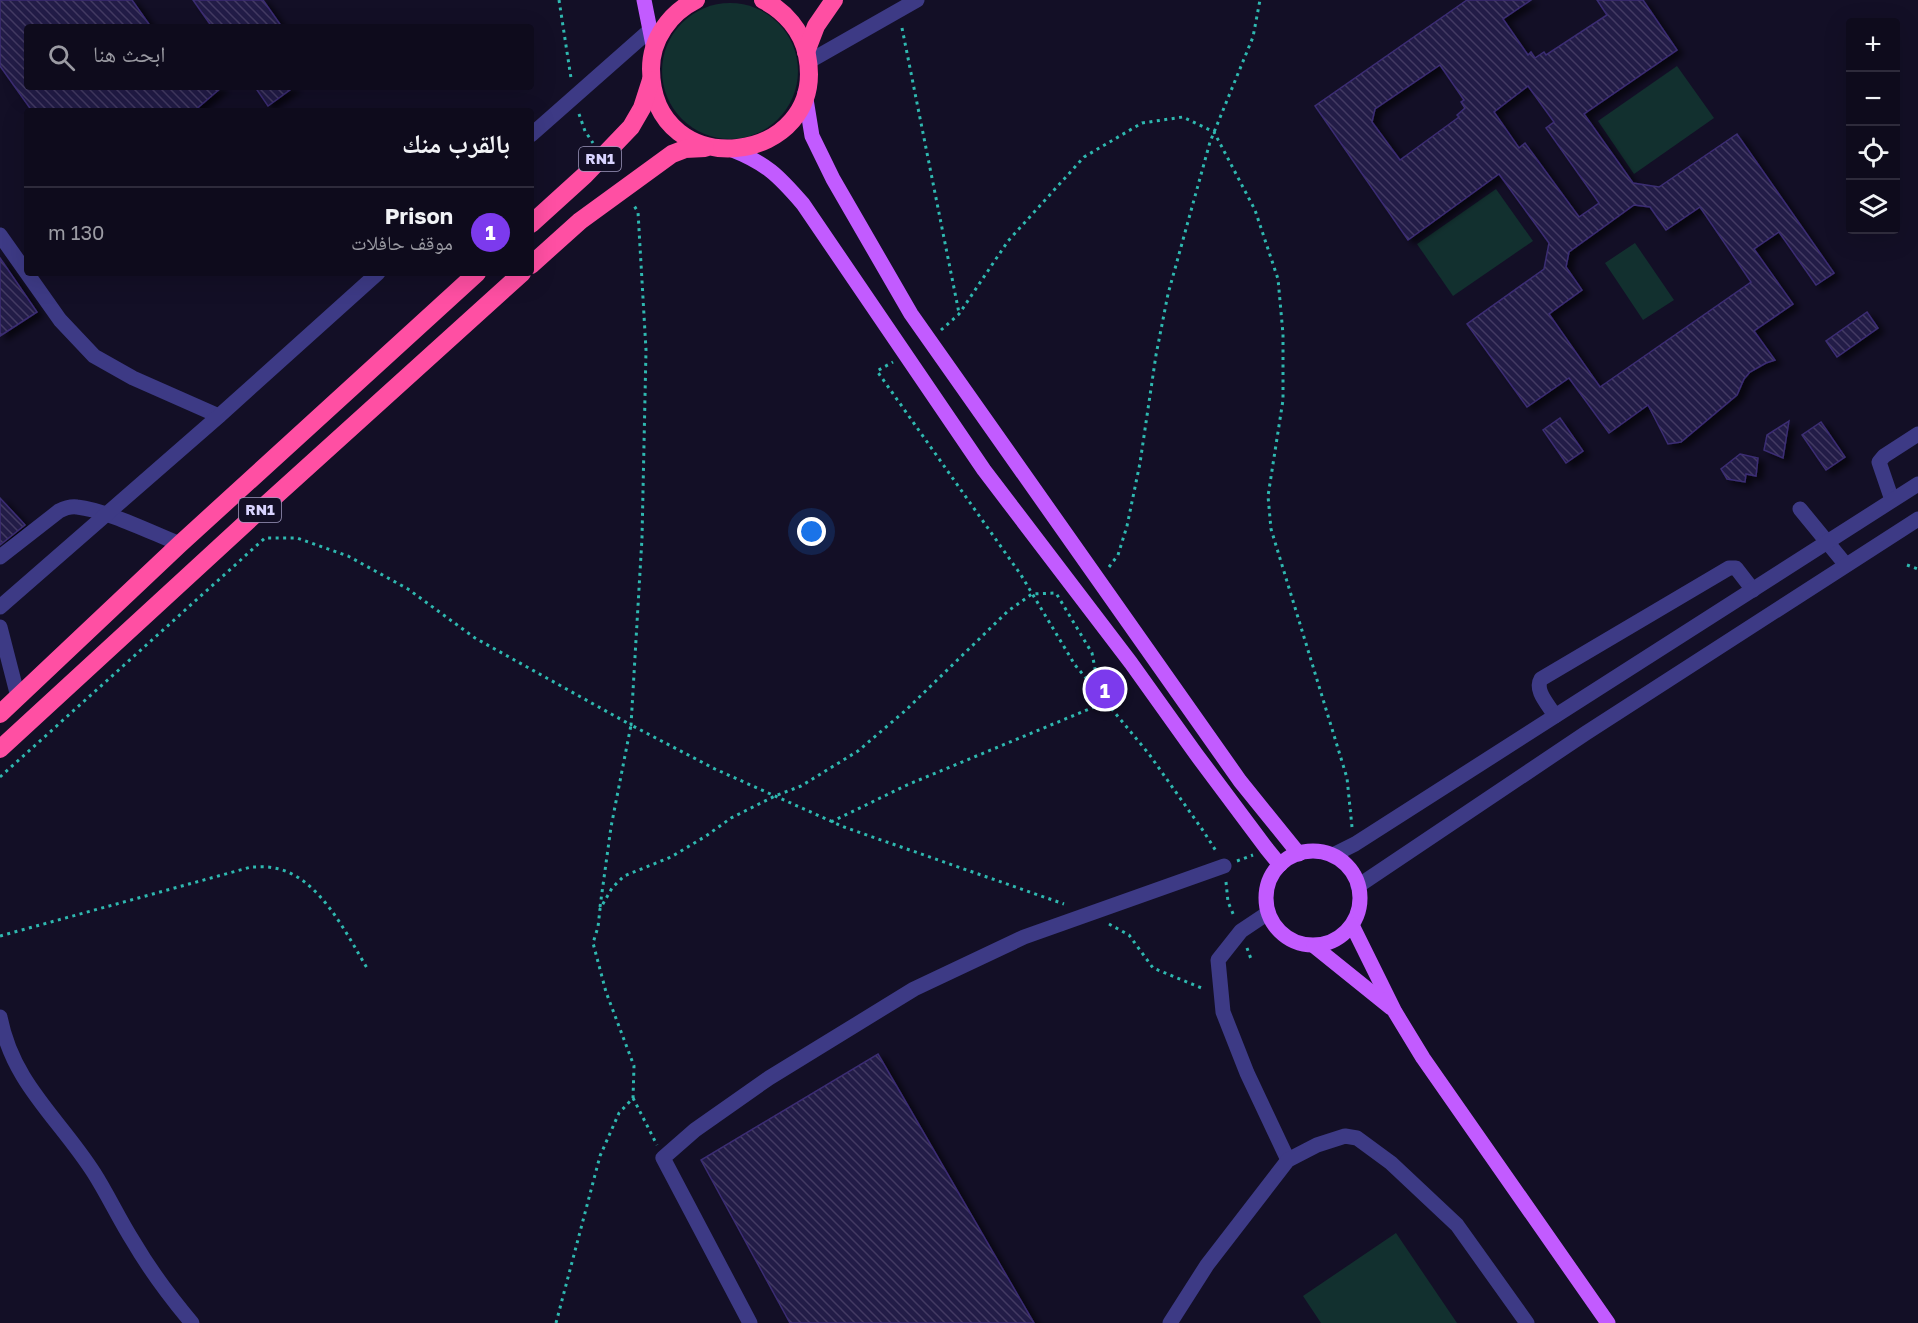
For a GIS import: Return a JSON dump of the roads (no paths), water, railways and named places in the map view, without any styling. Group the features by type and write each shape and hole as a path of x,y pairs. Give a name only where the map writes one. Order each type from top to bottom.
{"highway":[{"name":"RN1","path":"534,221 585,175 631,127 642,108 651,80 654,50 658,39 671,19 696,0"},
{"name":"RN1","path":"763,0 776,7 792,23 803,42 807,57"},
{"name":"RN1","path":"534,262 580,221 672,154 685,148 722,149 755,145 777,134 795,116 806,93 807,57 816,26 834,0"},
{"name":"RN1","path":"651,80 658,104 671,124 690,139 722,149"},
{"name":"RN1","path":"0,714 180,544 474,276"},
{"name":"RN1","path":"0,749 519,276"}],"main road":[{"path":"644,0 654,50"},
{"path":"806,93 812,136 833,179 910,314 1239,781 1299,854"},
{"path":"722,149 756,159 779,176 803,204 984,470 1280,865"},
{"path":"1318,851 1333,855 1347,865 1356,878 1358,886 1361,894 1359,910 1353,925 1342,936 1329,943 1314,946 1299,944 1285,937 1275,926 1268,913 1266,898 1268,883 1275,870 1286,859 1299,854 1318,851"},
{"path":"1353,925 1395,1012 1423,1058 1608,1323"},
{"path":"1314,946 1395,1012"}],"street":[{"path":"807,57 917,0"},
{"path":"534,132 650,30"},
{"path":"0,235 24,269"},
{"path":"29,276 60,320 94,356 133,378 219,416"},
{"path":"0,607 219,416 375,276"},
{"path":"1892,500 1879,462 1884,456 1918,434"},
{"path":"1333,855 1355,844 1918,484"},
{"path":"0,557 65,508 80,507 104,514 180,544"},
{"path":"1800,509 1846,565"},
{"path":"1358,886 1586,732 1918,519"},
{"path":"1555,716 1538,685 1541,679 1729,567 1736,567 1753,590"},
{"path":"0,627 18,697"},
{"path":"750,1323 663,1158 695,1130 769,1078 914,989 1024,937 1224,866"},
{"path":"1268,913 1240,931 1218,960 1223,1012 1247,1072 1288,1160"},
{"path":"0,1017 12,1059 30,1089 93,1172 133,1242 171,1298 192,1323"},
{"path":"1170,1323 1207,1265 1288,1160 1317,1145 1345,1136 1357,1138 1391,1163 1457,1226 1527,1323"}],"place":[{"name":"Prison","path":"1105,689"}]}
